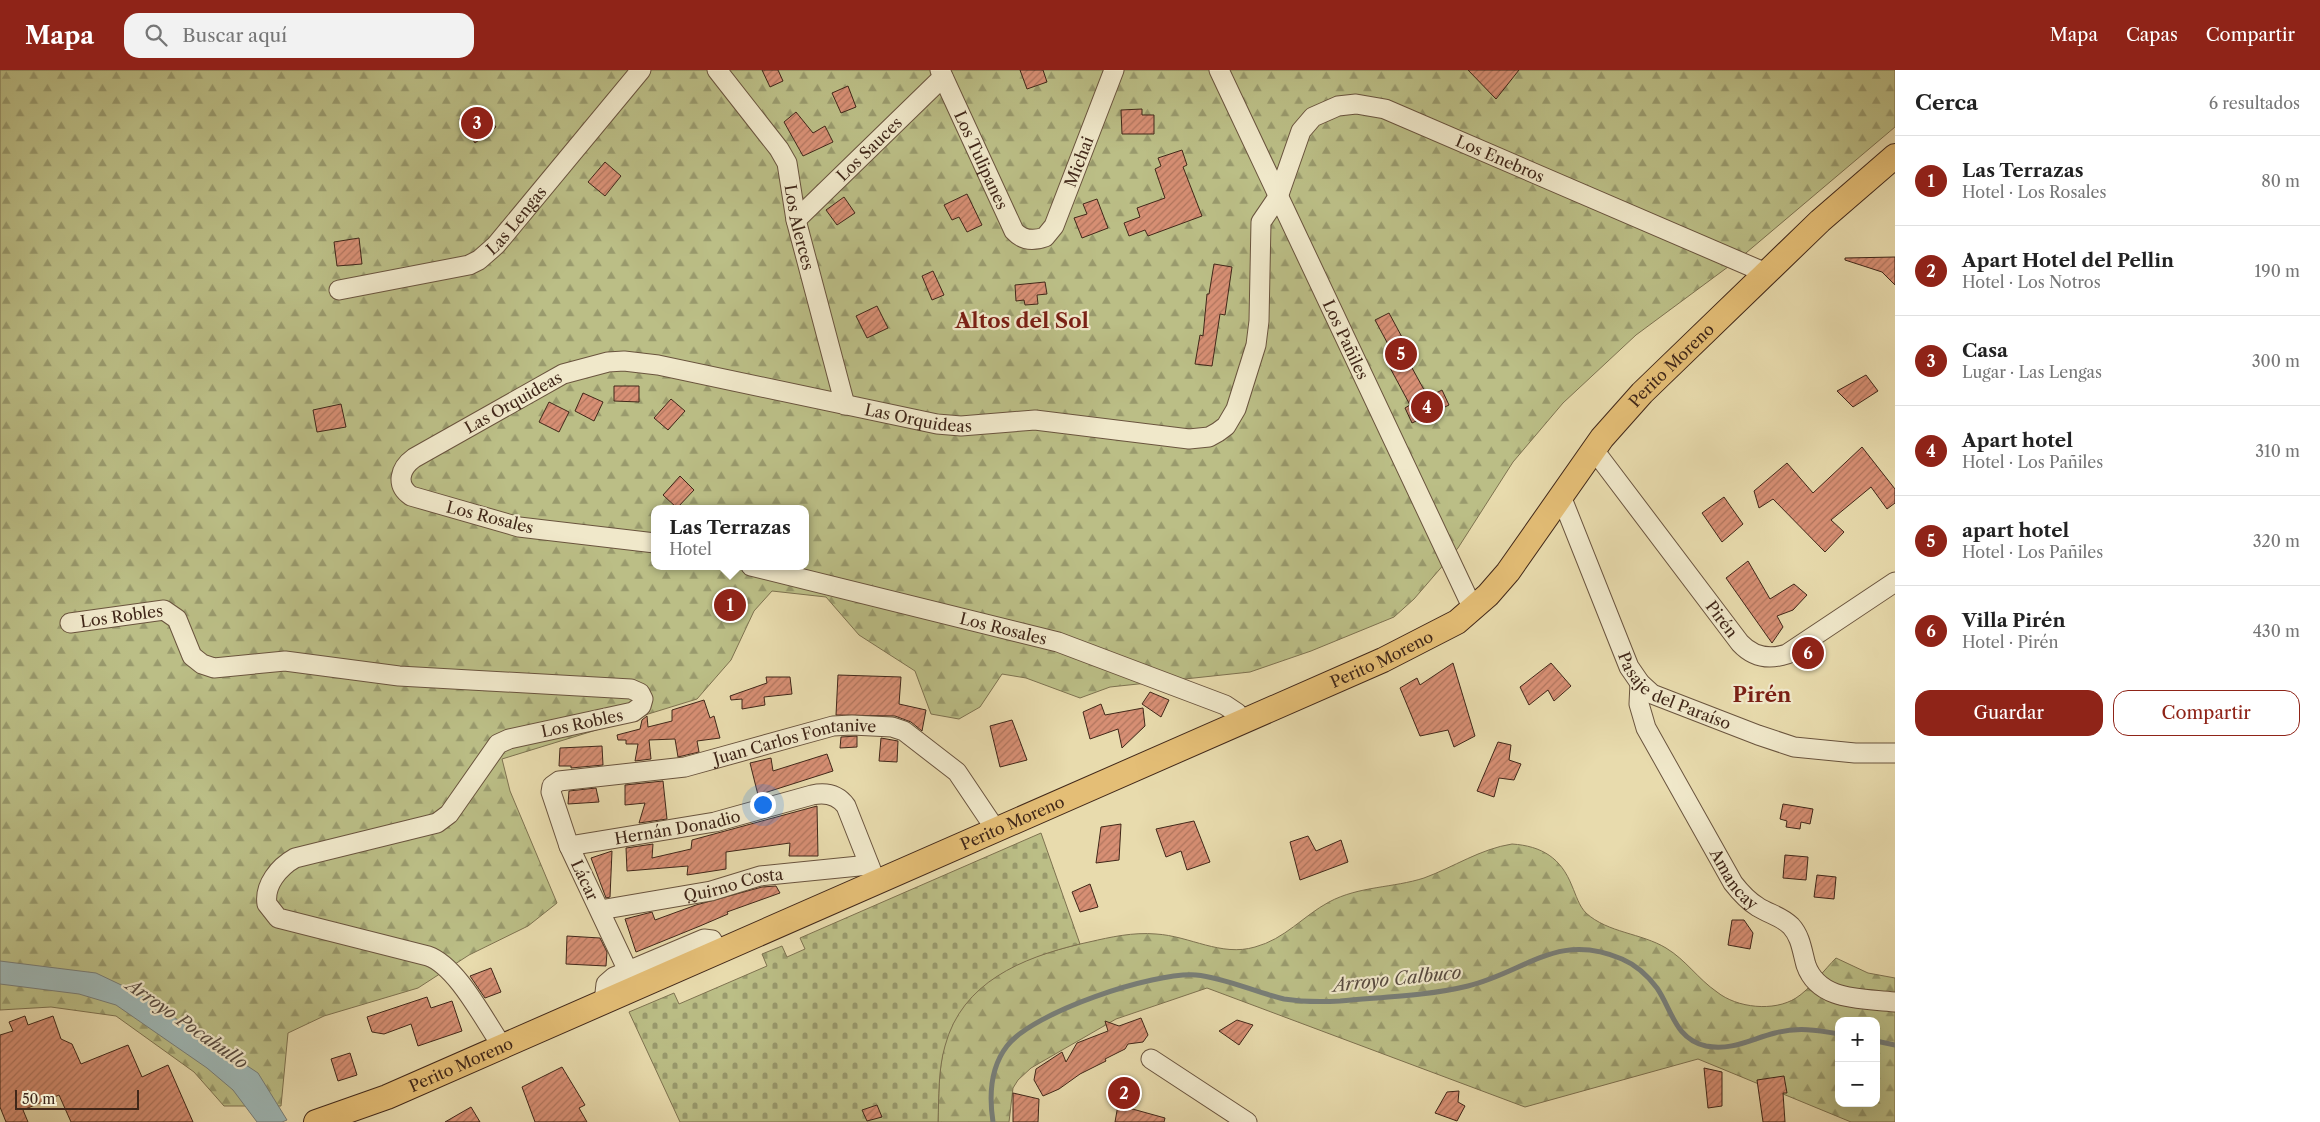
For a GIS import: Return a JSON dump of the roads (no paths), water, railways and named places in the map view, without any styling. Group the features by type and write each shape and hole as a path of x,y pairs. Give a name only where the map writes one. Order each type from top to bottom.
{"main road":[{"name":"Perito Moreno","path":"316,1122 378,1101 604,1002 718,952 872,874 996,830 1404,650 1457,622 1502,580 1594,450 1642,393 1825,217 1895,156"}],"street":[{"name":"Las Lengas","path":"339,290 458,268 479,260 496,245 641,70"},
{"name":"Los Alerces","path":"717,70 784,156 789,171 796,220 845,405"},
{"name":"Michai","path":"1031,240 1045,237 1054,226 1114,70"},
{"name":"Los Pañiles","path":"1219,70 1473,609"},
{"name":"Los Sauces","path":"796,220 942,74"},
{"name":"Los Tulipanes","path":"942,74 1014,231 1018,236 1031,240"},
{"name":"Los Enebros","path":"1278,197 1297,139 1306,123 1329,108 1366,104 1385,108 1766,273"},
{"name":"Las Orquideas","path":"401,473 406,464 414,458 550,380 578,369 608,362 624,361 658,365 948,425 1035,420 1189,439 1209,437 1218,432 1232,418 1253,357 1259,321 1259,229 1266,212 1278,197"},
{"name":"Pirén","path":"1594,450 1740,642 1751,653 1769,657 1787,654 1895,582"},
{"name":"Los Rosales","path":"401,473 402,485 411,496 502,523 528,528 651,543"},
{"name":"Pasaje del Paraíso","path":"1561,496 1630,667 1640,683 1652,694 1668,702 1794,746 1841,752 1895,753"},
{"name":"Los Rosales","path":"767,570 1058,642 1225,705 1233,710 1242,722"},
{"name":"Los Robles","path":"70,623 164,610 177,619 192,656 202,664 214,668 279,661 399,676 631,689 640,693 643,699 641,706 634,712 509,739 498,744 449,814 437,823 295,858 280,869 268,887 267,904 278,918 428,956 442,962 453,973 502,1046"},
{"name":"Amancay","path":"1640,683 1639,704 1646,728 1733,883 1754,903 1778,916 1793,929 1798,938 1809,972 1819,986 1836,994 1895,1002"},
{"name":"Juan Carlos Fontanive","path":"552,786 562,780 695,765 833,726 892,727 904,731 957,772 996,830"},
{"name":"Lácar","path":"552,786 552,796 569,846 628,971"},
{"name":"Hernán Donadio","path":"569,846 715,822 823,794 839,798 846,806 872,874"},
{"name":"Quirno Costa","path":"600,910 710,891 760,876 872,874"},
{"path":"604,1002 605,988 608,981 628,971 704,939 712,940 718,952"},
{"path":"1151,1059 1247,1122"}],"water":[{"path":"0,961 96,973 136,992 258,1073 287,1120 282,1122 257,1122 233,1090 207,1068 116,1005 79,994 0,984"}],"waterway":[{"name":"Arroyo Calbuco","path":"993,1122 991,1092 994,1073 1001,1055 1007,1046 1021,1033 1041,1020 1095,997 1124,987 1177,976 1196,975 1207,977 1284,999 1312,1002 1340,1001 1421,994 1468,986 1489,980 1542,957 1579,949 1599,952 1622,959 1637,968 1657,988 1675,1023 1687,1037 1706,1046 1733,1046 1791,1030 1815,1030 1835,1033"},
{"name":"Arroyo Calbuco","path":"1880,1042 1895,1045"}],"place":[{"name":"Casa","path":"477,123"},
{"name":"apart hotel","path":"1401,354"},
{"name":"Apart hotel","path":"1427,407"},
{"name":"Las Terrazas","path":"730,605"},
{"name":"Villa Pirén","path":"1808,653"},
{"name":"Apart Hotel del Pellin","path":"1124,1093"}],"district":[{"name":"Altos del Sol","path":"1022,321"},
{"name":"Pirén","path":"1762,695"}],"water label":[{"name":"Arroyo Pocahullo","path":"187,1024"}]}
